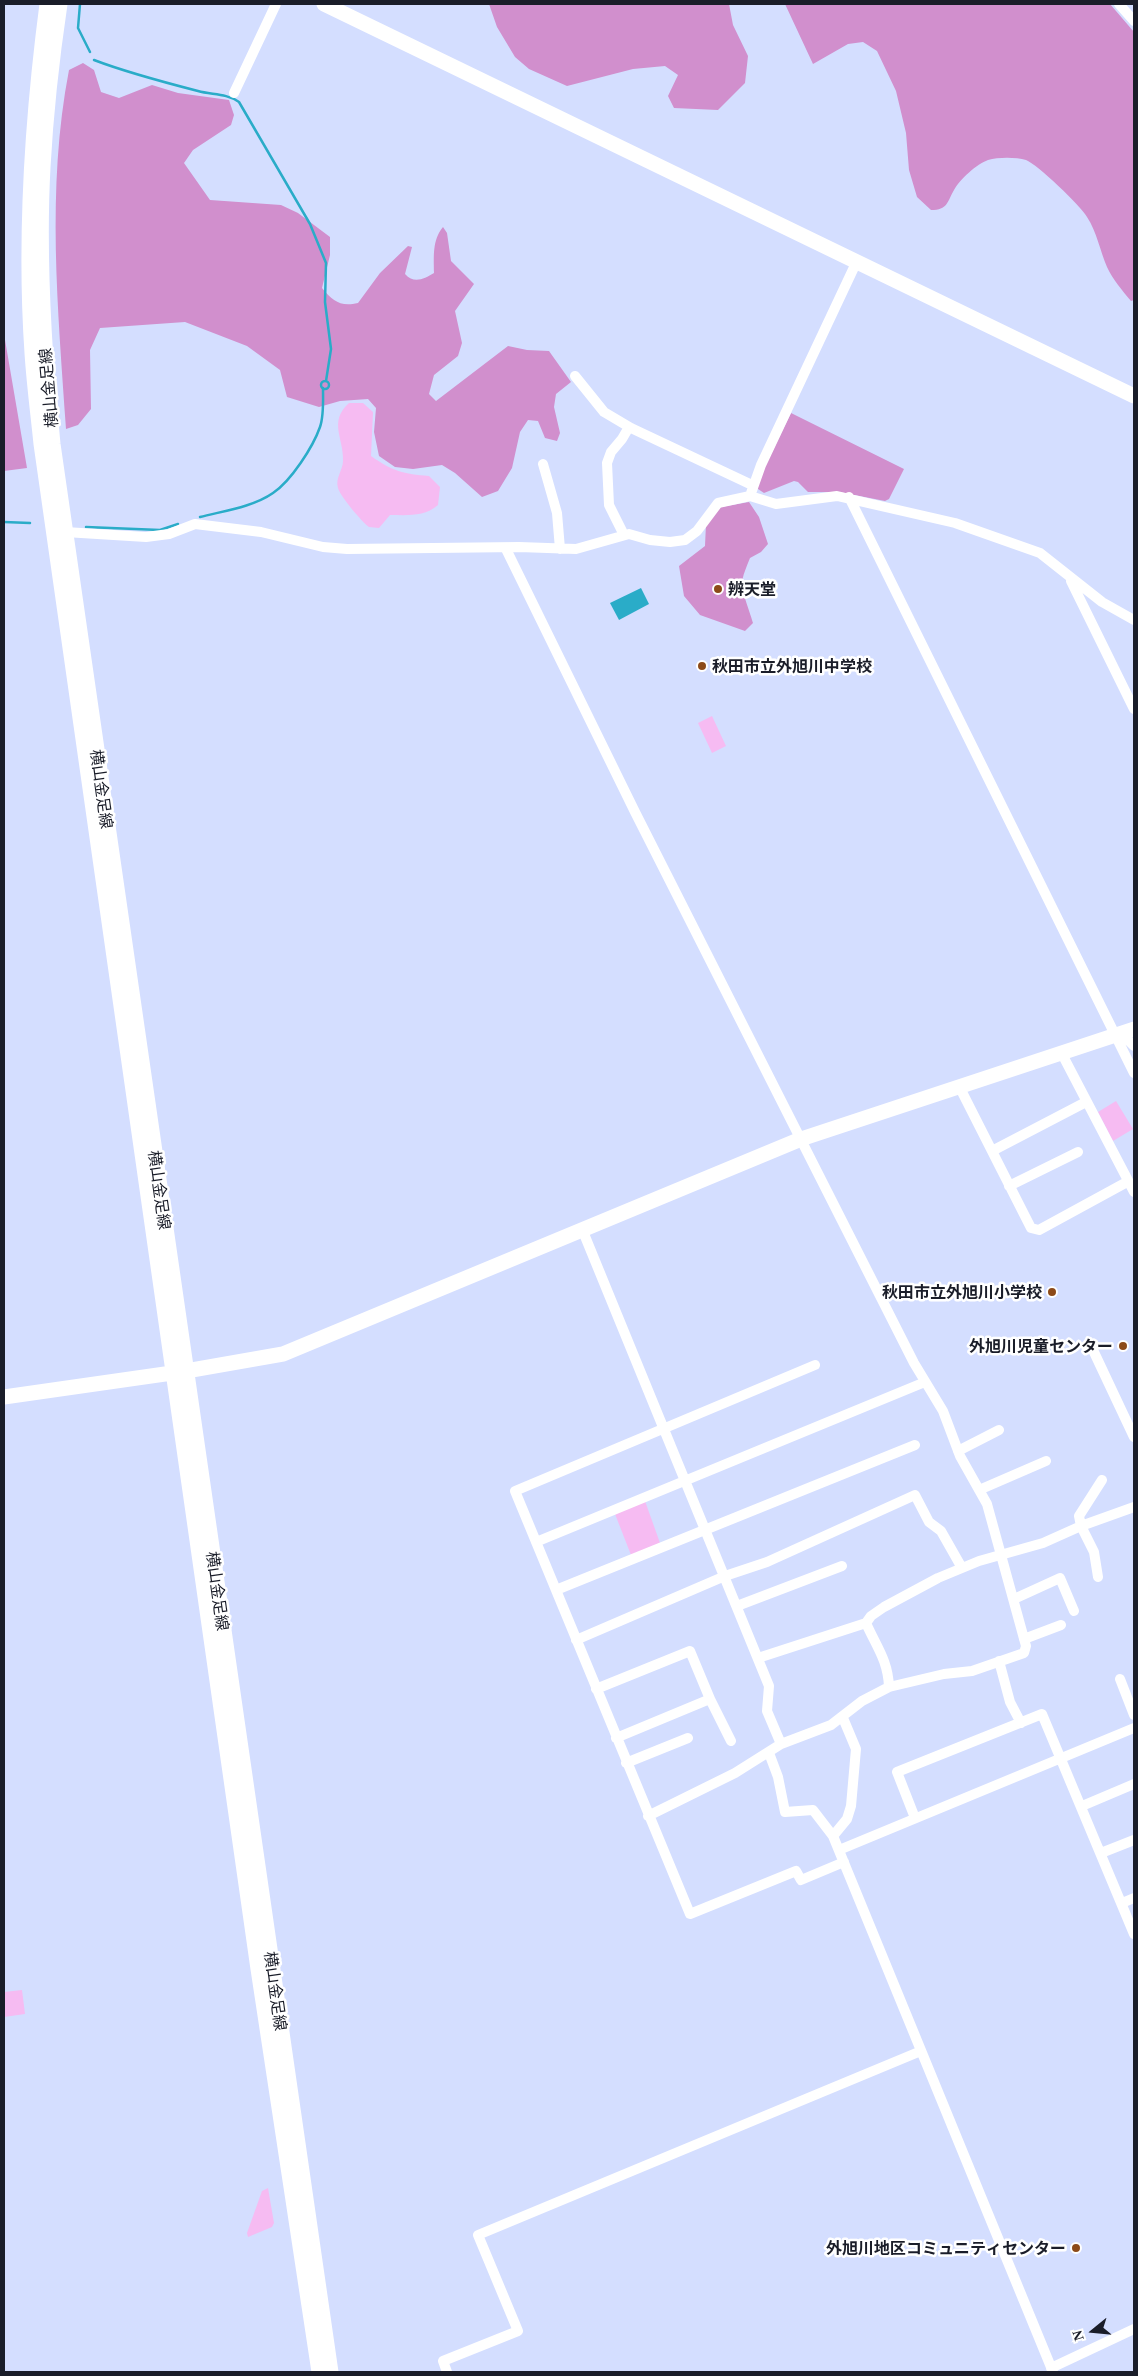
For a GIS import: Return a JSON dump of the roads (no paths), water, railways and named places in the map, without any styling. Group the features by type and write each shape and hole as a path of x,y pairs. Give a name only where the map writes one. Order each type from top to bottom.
{"street":[{"name":"横山金足線","path":"47,4 37,81 31,172 32,352 52,532 331,2372"},
{"name":"横山金足線","path":"60,4 52,58 43,167 42,265 44,351 65,532 258,1968 319,2372"},
{"path":"234,93 276,4"},
{"path":"324,4 1134,396"},
{"path":"1119,4 1134,21"},
{"path":"750,496 752,485 857,261"},
{"path":"575,376 604,412 629,427 752,485"},
{"path":"624,536 609,505 607,463 611,452 629,427"},
{"path":"544,464 557,513 560,549"},
{"path":"65,532 146,537 169,534 194,524 261,532 323,547 347,549 576,549 629,534 650,540 670,542 685,540 697,531 718,503 750,496 776,504 825,497 849,497 955,523 1040,553 1102,602 1134,620"},
{"path":"849,497 1124,1034 1134,1046"},
{"path":"506,549 635,812 914,1363 943,1410 958,1450 988,1504 1003,1554 1026,1646 1024,1653 972,1671 944,1674 890,1686 862,1701 832,1726 781,1744 735,1773 648,1816"},
{"path":"1070,578 1134,709"},
{"path":"4,1397 179,1372 283,1354 801,1140 1124,1034"},
{"path":"1124,1034 1134,1073"},
{"path":"1062,1054 1134,1192"},
{"path":"960,1088 1030,1228 1039,1230 1128,1182"},
{"path":"992,1151 1086,1102"},
{"path":"1010,1186 1078,1152"},
{"path":"582,1229 770,1686 767,1711 781,1744"},
{"path":"1093,1350 1134,1437"},
{"path":"815,1365 515,1491 690,1914 796,1872 800,1880 844,1862"},
{"path":"536,1542 925,1382"},
{"path":"958,1450 999,1430"},
{"path":"556,1590 915,1445"},
{"path":"979,1490 1046,1461"},
{"path":"1098,1577 1094,1552 1081,1526 1079,1516 1102,1480"},
{"path":"576,1640 725,1576 767,1562 915,1495 928,1522 941,1531 962,1568"},
{"path":"758,1658 866,1623 871,1616 884,1607 962,1568 1043,1543 1081,1526 1134,1507"},
{"path":"737,1606 842,1566"},
{"path":"1014,1599 1060,1578 1074,1611"},
{"path":"866,1623 883,1655 889,1674 890,1686"},
{"path":"1024,1639 1061,1625"},
{"path":"596,1689 690,1651 710,1699 731,1741"},
{"path":"999,1661 1010,1702 1021,1723"},
{"path":"1120,1679 1134,1715"},
{"path":"616,1738 710,1699"},
{"path":"915,1818 897,1772 1042,1714 1134,1934"},
{"path":"833,1836 847,1819 851,1806 856,1749 843,1718"},
{"path":"839,1850 1134,1728"},
{"path":"626,1763 688,1738"},
{"path":"769,1753 778,1776 785,1812 813,1810 833,1836 1052,2370 1134,2329"},
{"path":"1082,1806 1134,1784"},
{"path":"1101,1853 1134,1840"},
{"path":"1122,1903 1134,1898"},
{"path":"447,2372 443,2361 518,2331 478,2235 921,2051"}],"water":[{"path":"641,588 649,604 619,620 610,603"}],"waterway":[{"path":"80,4 78,28 90,52"},
{"path":"94,60 159,81 229,97 239,102 310,224 326,263 325,302 331,349 326,381"},
{"path":"325,381 329,385 325,389 321,385 325,381"},
{"path":"200,517 256,502 280,488 307,454 317,435 323,413 323,388"},
{"path":"4,522 30,523"},
{"path":"86,527 160,530 178,524"}],"place":[{"name":"辨天堂","path":"718,589"},
{"name":"秋田市立外旭川中学校","path":"702,666"},
{"name":"秋田市立外旭川小学校","path":"1052,1292"},
{"name":"外旭川児童センター","path":"1123,1346"},
{"name":"外旭川地区コミュニティセンター","path":"1076,2248"}]}
